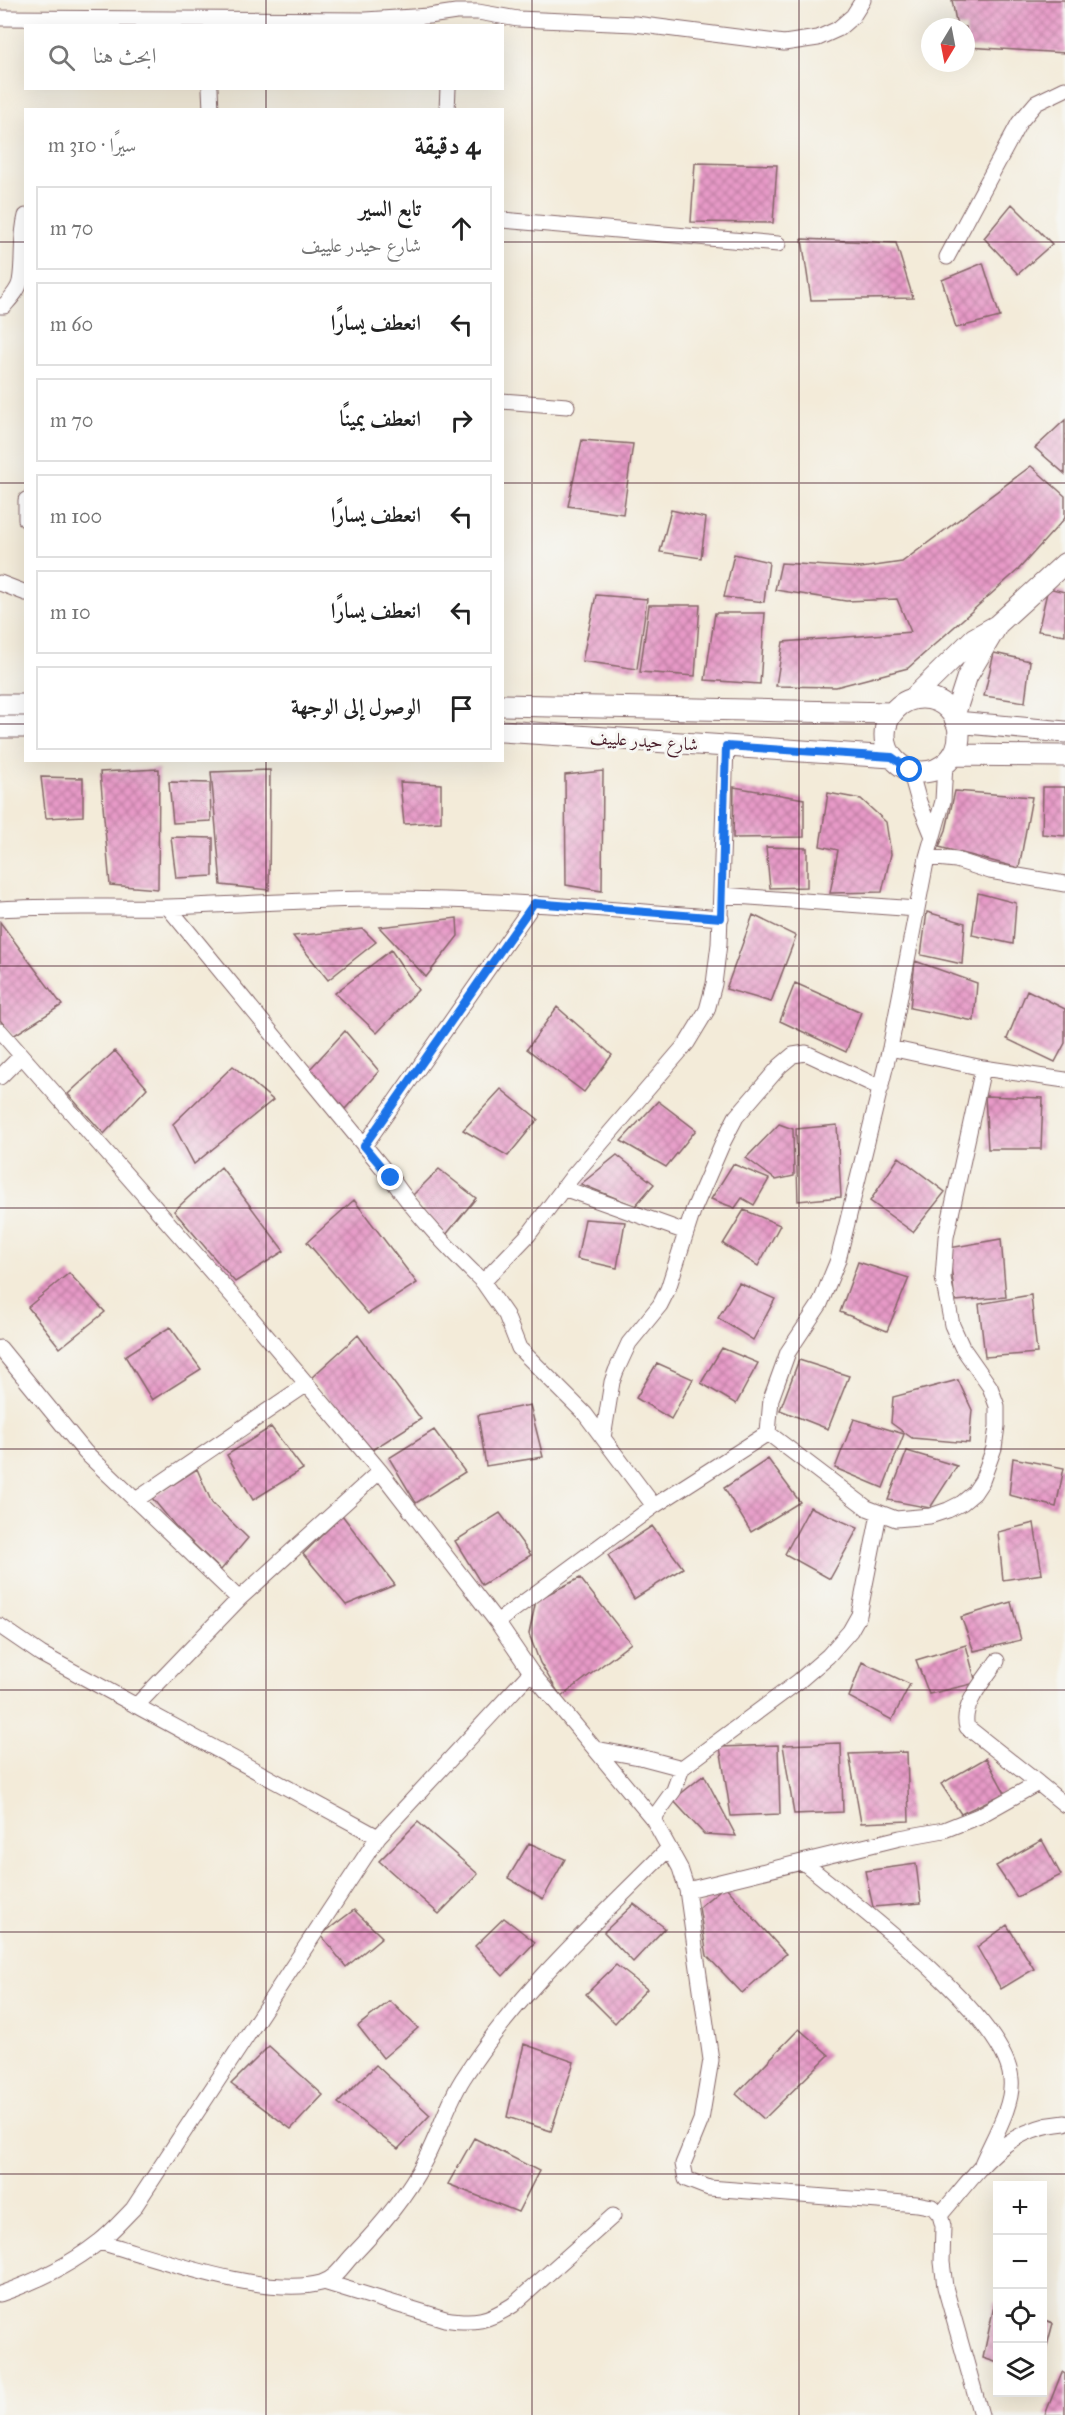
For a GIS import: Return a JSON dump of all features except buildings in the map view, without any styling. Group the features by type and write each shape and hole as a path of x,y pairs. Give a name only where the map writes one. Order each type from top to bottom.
{"main road":[{"path":"949,759 958,740 955,719 946,707 924,698 912,699 892,713 887,721 885,740 892,757 910,770 932,770 949,759 1065,756"},
{"path":"0,705 24,705"},
{"name":"شارع حيدر علييف","path":"504,705 892,713"},
{"path":"955,719 1065,732"},
{"path":"0,727 24,727"},
{"name":"شارع حيدر علييف","path":"504,731 892,757"}],"street":[{"path":"0,18 206,22 431,21 456,12 478,12 542,21 635,24 784,43 818,38 838,29 853,16 863,0"},
{"path":"947,257 1019,123 1036,103 1065,89"},
{"path":"210,90 211,108"},
{"path":"447,108 448,90"},
{"path":"504,220 778,244"},
{"path":"0,306 4,306 20,284 24,224"},
{"path":"504,401 567,406"},
{"path":"912,699 974,638 997,625 1065,563"},
{"path":"0,584 24,592"},
{"path":"955,719 967,678 997,625"},
{"path":"483,1282 529,1234 563,1188 687,1043 707,1010 714,984 721,918 726,746"},
{"path":"768,1433 771,1399 788,1352 820,1304 838,1260 890,1048 927,857 932,834 940,816 949,759"},
{"path":"910,770 919,802 932,834"},
{"path":"927,857 956,860 990,871 1065,884"},
{"path":"722,895 917,909"},
{"path":"0,909 40,906 168,907 290,900 381,899 534,903 721,918"},
{"path":"364,1146 534,903"},
{"path":"168,907 364,1146 416,1214 483,1282 507,1315 519,1348 585,1414 654,1506"},
{"path":"0,1031 380,1471 497,1622 531,1672 653,1819 680,1868 687,1890 711,2060 701,2120 683,2164 686,2180 709,2188 933,2207 940,2215 943,2226 942,2262 945,2287 981,2415"},
{"path":"890,1048 983,1068 1065,1080"},
{"path":"603,1438 612,1382 616,1371 628,1343 660,1305 668,1289 686,1232 708,1175 736,1117 780,1066 793,1055 806,1053 881,1088"},
{"path":"0,1077 21,1056"},
{"path":"768,1433 867,1508 896,1519 930,1516 962,1503 974,1493 982,1481 994,1448 998,1426 997,1406 990,1387 962,1347 952,1325 943,1278 946,1237 983,1068"},
{"path":"563,1188 686,1232"},
{"path":"0,1348 85,1452 239,1599"},
{"path":"136,1500 307,1384"},
{"path":"497,1622 654,1506 768,1433"},
{"path":"136,1706 239,1599 380,1471"},
{"path":"653,1819 674,1790 682,1768 799,1681 828,1656 850,1631 859,1615 879,1514"},
{"path":"0,1626 41,1654 378,1837"},
{"path":"997,1661 971,1703 965,1721 967,1727 1065,1805"},
{"path":"0,2294 34,2283 100,2242 133,2209 378,1837 531,1672"},
{"path":"596,1749 682,1768"},
{"path":"687,1890 944,1830 979,1816 1038,1783"},
{"path":"100,2242 234,2279 271,2285 304,2287 324,2282 337,2274 368,2240 408,2189 425,2160 464,2076 502,2023 536,1984 669,1848"},
{"path":"803,1862 935,1971 982,2022 1004,2056 1011,2078 1010,2099 982,2164"},
{"path":"940,2215 999,2147 1027,2131 1065,2123"},
{"path":"324,2282 445,2319 465,2322 480,2321 513,2305 612,2216"}],"route":[{"path":"391,1178 364,1146 534,903 721,918 726,746 892,757 900,765 910,770"}]}
